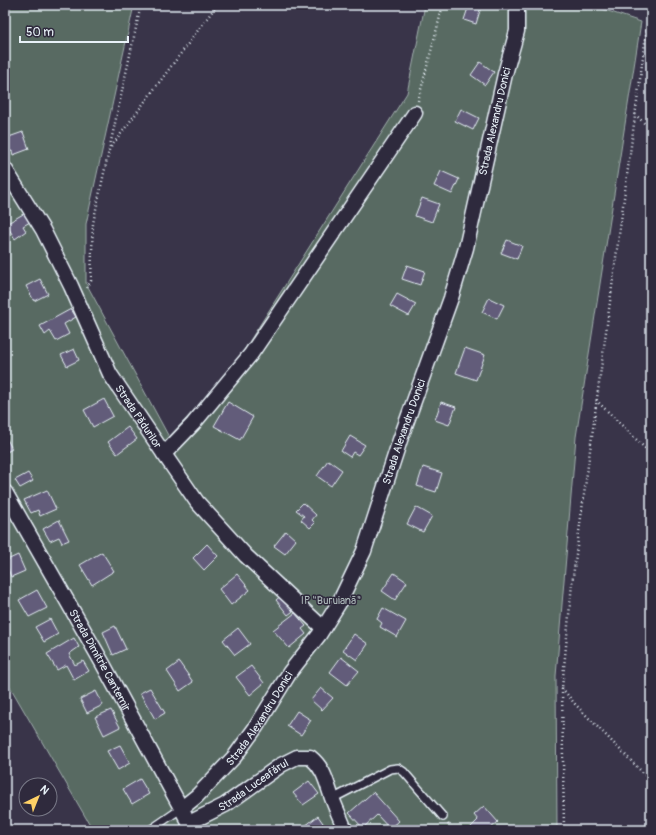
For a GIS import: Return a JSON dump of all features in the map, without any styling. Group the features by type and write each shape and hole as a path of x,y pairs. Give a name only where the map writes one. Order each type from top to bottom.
{"street":[{"name":"Strada Alexandru Donici","path":"182,808 197,796 235,756 290,672 323,628 343,596 364,551 403,432 451,298 466,248 505,74 517,31 517,5"},
{"path":"164,454 193,424 251,354 415,113"},
{"name":"Strada Pădurilor","path":"5,169 43,230 76,297 110,374 197,502 246,556 323,628"},
{"name":"Strada Dimitrie Cantemir","path":"5,492 104,664 191,827"},
{"name":"Strada Luceafărul","path":"191,827 282,765 297,758 310,757 318,764 324,774 332,799 345,830"}],"lane":[{"path":"332,799 390,769 398,768 404,772 443,817"},
{"path":"150,830 182,808"}],"path":[{"path":"76,297 85,292 91,281 93,223 141,5"},
{"path":"109,149 217,5"},
{"path":"415,113 443,5"},
{"path":"564,830 562,688 572,584 650,5"},
{"path":"635,114 651,130"},
{"path":"596,400 651,454"},
{"path":"562,688 575,704 651,781"}],"green space":[{"name":"IP \"Buruiană\"","path":"5,5 134,5 86,224 86,283 169,437 230,372 407,93 425,5 590,5 641,22 576,437 556,676 557,830 93,830 5,678"}],"building":[{"path":"469,5 481,7 476,24 464,20"},
{"path":"480,62 494,72 485,85 471,75"},
{"path":"461,109 479,118 473,130 455,121"},
{"path":"23,132 29,149 13,155 12,151 7,152 5,148 5,145 8,143 6,138"},
{"path":"441,171 459,179 452,194 434,186"},
{"path":"422,198 439,204 432,222 415,216"},
{"path":"25,213 30,222 23,226 26,231 15,239 6,224"},
{"path":"507,240 522,246 517,259 501,253"},
{"path":"407,265 425,271 420,285 402,279"},
{"path":"40,279 48,294 34,301 26,286"},
{"path":"397,294 416,304 409,316 390,306"},
{"path":"489,298 504,305 497,319 482,312"},
{"path":"71,309 76,317 64,324 69,334 56,341 50,331 45,335 40,326"},
{"path":"465,348 485,355 476,380 456,373"},
{"path":"74,349 79,360 67,366 61,355"},
{"path":"104,399 113,416 93,427 84,410"},
{"path":"228,402 253,417 240,440 214,426"},
{"path":"441,402 456,407 449,425 435,420"},
{"path":"128,427 137,439 117,454 108,442"},
{"path":"5,435 12,449 5,453"},
{"path":"350,436 365,445 358,455 353,452 350,457 341,451"},
{"path":"328,460 342,470 331,486 317,476"},
{"path":"423,467 442,473 436,492 417,486"},
{"path":"28,473 33,481 20,488 15,480"},
{"path":"47,490 56,509 40,516 38,510 31,513 24,500"},
{"path":"303,503 316,515 312,520 315,523 310,528 301,520 304,516 296,510"},
{"path":"416,507 432,516 423,532 407,524"},
{"path":"59,520 69,540 62,543 59,537 50,541 43,529"},
{"path":"286,531 296,540 285,554 274,546"},
{"path":"207,544 218,556 204,570 193,558"},
{"path":"102,552 114,571 92,585 80,565"},
{"path":"18,555 25,571 11,577 5,561"},
{"path":"394,573 407,582 395,600 382,591"},
{"path":"237,574 250,590 231,605 219,589"},
{"path":"37,590 47,608 29,617 19,600"},
{"path":"283,594 296,609 288,615 276,600"},
{"path":"383,608 406,621 397,637 380,627 382,623 377,619"},
{"path":"295,613 306,626 302,629 306,634 289,648 273,630"},
{"path":"50,619 58,634 44,642 35,627"},
{"path":"115,626 126,649 113,655 103,632"},
{"path":"238,628 250,644 235,655 223,640"},
{"path":"354,634 368,644 357,660 343,650"},
{"path":"74,638 79,647 69,654 75,665 83,661 89,671 74,680 66,665 57,670 47,654"},
{"path":"341,657 359,671 347,685 330,672"},
{"path":"179,662 193,682 180,691 167,671"},
{"path":"251,666 264,683 250,695 236,677"},
{"path":"150,688 165,713 155,719 140,693"},
{"path":"321,688 333,698 322,710 311,700"},
{"path":"96,691 103,705 87,713 80,699"},
{"path":"111,710 120,727 104,735 95,717"},
{"path":"297,711 311,720 301,735 287,726"},
{"path":"120,745 130,763 118,770 107,751"},
{"path":"140,779 149,794 132,804 123,789"},
{"path":"309,781 319,794 303,805 293,793"},
{"path":"373,792 399,821 390,829 377,815 363,828 349,813"},
{"path":"484,806 498,822 489,830 468,830 478,820 474,815"},
{"path":"318,816 325,826 320,830 308,830 305,826"}]}
